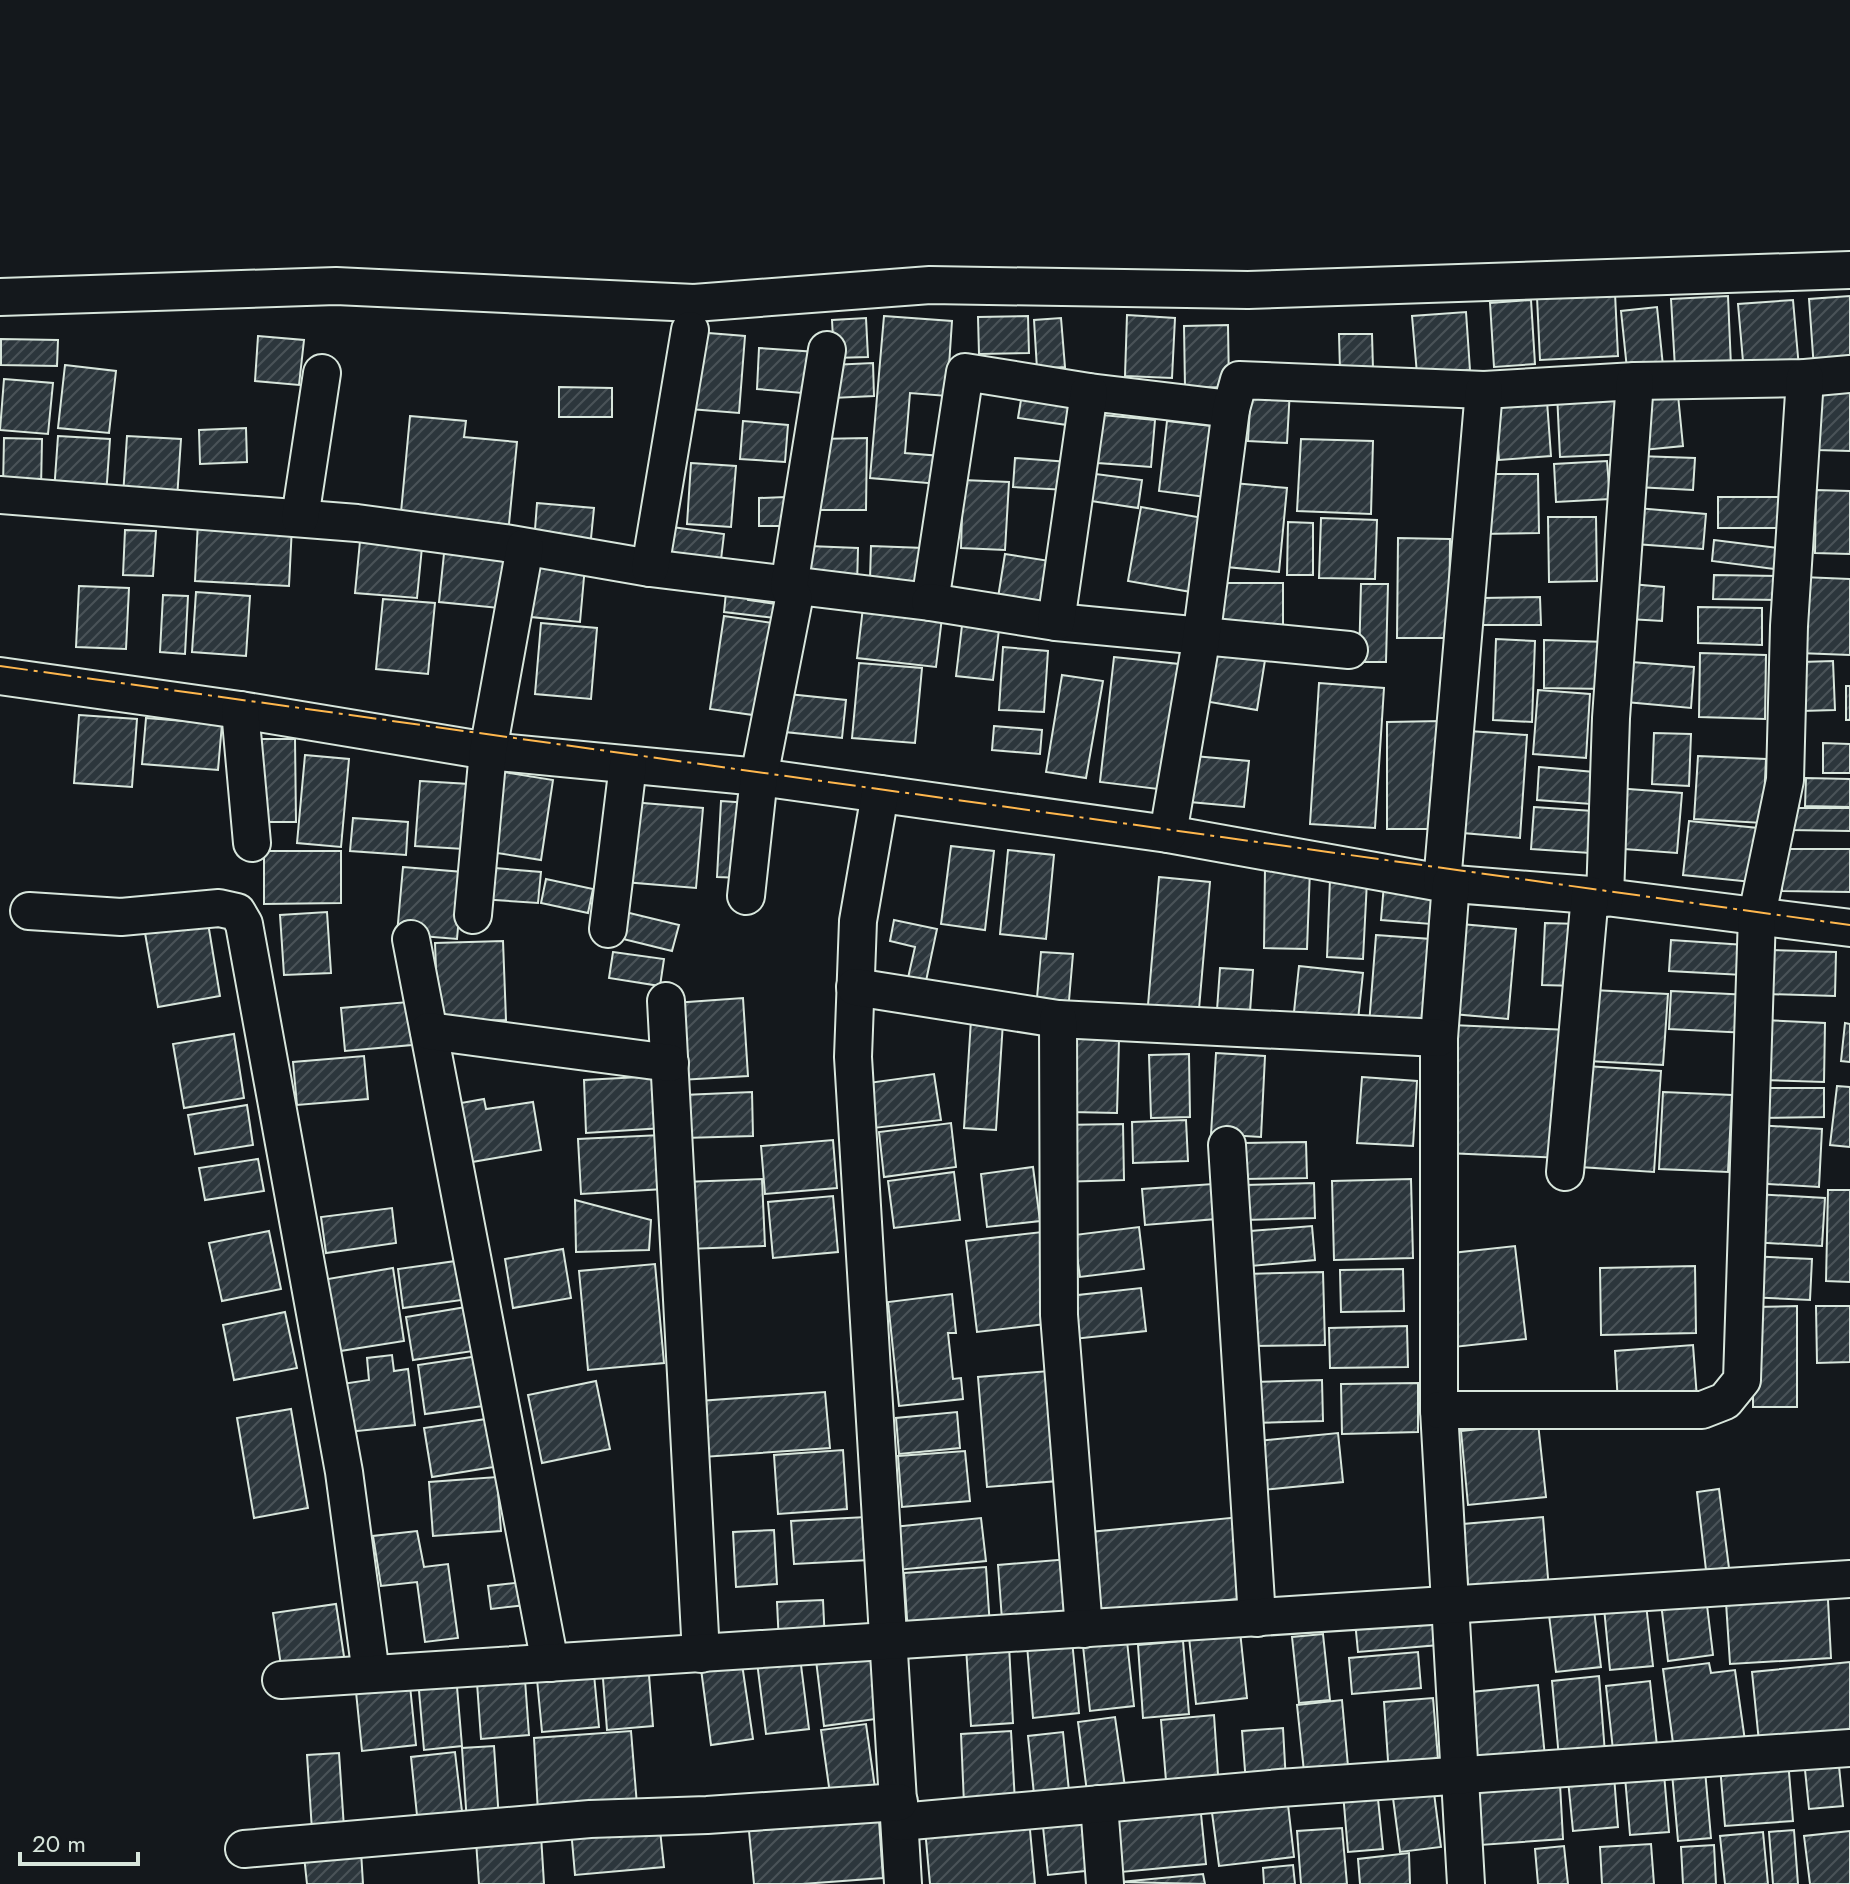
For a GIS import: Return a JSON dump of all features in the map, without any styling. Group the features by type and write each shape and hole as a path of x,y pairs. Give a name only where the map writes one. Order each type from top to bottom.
{"street":[{"path":"0,297 336,286 694,303 930,285 1264,290 1850,270"},
{"path":"650,568 690,330"},
{"path":"746,896 759,777 794,599 789,586 827,350"},
{"path":"930,602 965,372 1089,392 1231,409"},
{"path":"300,518 322,373"},
{"path":"1168,834 1202,638 1231,409 1239,380 1484,390 1850,374"},
{"path":"1439,1410 1702,1410 1725,1401 1742,1380 1757,915 1785,780 1789,626 1805,378"},
{"path":"1565,1172 1597,896 1635,381"},
{"path":"1466,1884 1439,1410 1439,1038 1446,883 1484,390"},
{"path":"1056,622 1089,392"},
{"path":"0,495 300,518 525,547 650,568 930,602 1056,622 1349,650"},
{"path":"473,915 488,751 525,547"},
{"path":"0,676 240,710 488,751 759,777 1168,834 1446,883 1597,896 1850,928"},
{"path":"240,710 252,843"},
{"path":"608,929 628,765"},
{"path":"880,794 858,921 853,1057 903,1884"},
{"path":"29,911 121,917 219,908 237,912 244,924 344,1472 371,1674"},
{"path":"411,939 550,1663"},
{"path":"855,987 1058,1019 1439,1038"},
{"path":"666,1001 701,1654"},
{"path":"1058,1019 1059,1315 1084,1629"},
{"path":"429,1031 670,1063"},
{"path":"1227,1145 1257,1618"},
{"path":"281,1680 1850,1579"},
{"path":"244,1849 590,1819 1099,1804 1280,1788 1850,1748"},
{"path":"1099,1804 1105,1884"}],"building":[{"path":"1615,293 1618,356 1540,360 1537,297"},
{"path":"1728,296 1731,366 1675,368 1671,299"},
{"path":"1850,296 1850,366 1814,369 1809,299"},
{"path":"1531,300 1535,364 1494,367 1490,303"},
{"path":"1793,300 1799,368 1744,373 1738,304"},
{"path":"1657,307 1663,366 1627,369 1621,311"},
{"path":"1466,312 1470,370 1417,374 1412,316"},
{"path":"1127,315 1175,318 1172,378 1125,376"},
{"path":"884,316 952,321 947,396 910,393 905,453 941,456 939,484 870,478"},
{"path":"1028,316 1029,353 979,354 978,317"},
{"path":"866,318 868,357 834,358 832,320"},
{"path":"1061,318 1065,367 1037,369 1034,320"},
{"path":"1228,325 1229,387 1185,388 1184,326"},
{"path":"696,332 745,336 739,413 690,409"},
{"path":"1339,334 1372,334 1373,369 1340,371"},
{"path":"258,336 304,340 299,385 255,381"},
{"path":"1,339 58,340 57,366 1,365"},
{"path":"759,348 817,352 814,394 757,389"},
{"path":"873,363 874,396 832,398 831,365"},
{"path":"65,365 116,371 109,433 58,428"},
{"path":"4,379 53,383 48,434 0,430"},
{"path":"1818,385 1850,386 1850,451 1817,450"},
{"path":"559,387 612,388 612,417 559,417"},
{"path":"1251,387 1290,389 1287,443 1248,441"},
{"path":"1023,388 1078,397 1074,426 1018,418"},
{"path":"1626,390 1628,454 1560,457 1557,393"},
{"path":"1678,395 1683,446 1643,450 1638,399"},
{"path":"1547,401 1551,456 1499,460 1495,405"},
{"path":"1102,415 1155,420 1151,467 1098,463"},
{"path":"410,416 466,421 464,437 517,442 508,534 400,523"},
{"path":"743,421 788,425 785,462 740,459"},
{"path":"1167,421 1221,427 1213,498 1159,491"},
{"path":"246,428 247,462 200,464 199,430"},
{"path":"58,436 110,439 106,496 54,492"},
{"path":"127,436 181,439 177,499 123,496"},
{"path":"4,438 42,439 41,488 3,487"},
{"path":"867,438 866,510 817,510 817,439"},
{"path":"1301,439 1373,441 1371,514 1297,511"},
{"path":"1638,456 1695,458 1693,490 1636,487"},
{"path":"1015,458 1069,462 1067,490 1013,487"},
{"path":"1607,461 1610,499 1556,502 1554,464"},
{"path":"691,463 736,466 731,527 687,524"},
{"path":"1088,473 1142,480 1138,508 1084,500"},
{"path":"1480,474 1538,474 1539,533 1481,534"},
{"path":"963,480 1009,482 1005,550 961,548"},
{"path":"1233,483 1287,488 1279,572 1226,567"},
{"path":"1816,490 1850,491 1850,554 1815,553"},
{"path":"785,497 785,526 759,526 759,498"},
{"path":"1718,497 1786,497 1786,528 1718,528"},
{"path":"537,503 594,508 590,548 534,543"},
{"path":"1141,507 1203,518 1191,592 1128,581"},
{"path":"1637,508 1706,514 1703,549 1635,544"},
{"path":"1548,517 1596,517 1597,581 1549,582"},
{"path":"1321,518 1377,520 1375,579 1319,578"},
{"path":"198,521 292,526 289,586 195,581"},
{"path":"1288,522 1313,523 1313,575 1287,575"},
{"path":"672,527 724,534 720,568 667,562"},
{"path":"125,530 156,531 153,576 123,575"},
{"path":"361,531 423,537 417,598 355,593"},
{"path":"1398,538 1450,539 1449,638 1397,638"},
{"path":"1714,540 1785,549 1782,570 1712,561"},
{"path":"445,544 514,551 509,609 439,602"},
{"path":"809,546 858,548 857,586 808,583"},
{"path":"871,546 924,548 922,582 870,579"},
{"path":"1005,554 1056,562 1047,618 996,610"},
{"path":"536,561 585,566 580,622 531,617"},
{"path":"1714,575 1781,576 1780,600 1713,599"},
{"path":"1802,577 1850,579 1850,655 1799,653"},
{"path":"727,583 750,585 748,600 776,604 775,618 724,612"},
{"path":"1218,583 1283,583 1283,638 1218,638"},
{"path":"1361,584 1388,584 1386,662 1359,662"},
{"path":"1631,584 1664,587 1662,621 1629,619"},
{"path":"79,586 129,588 126,649 76,647"},
{"path":"196,592 250,596 246,656 192,652"},
{"path":"163,595 188,596 185,654 160,652"},
{"path":"1540,597 1541,625 1483,625 1483,598"},
{"path":"383,599 435,603 428,674 376,669"},
{"path":"864,599 943,609 936,667 857,658"},
{"path":"1698,607 1762,608 1762,645 1698,643"},
{"path":"724,616 773,623 760,716 710,709"},
{"path":"963,617 1000,621 993,680 956,676"},
{"path":"541,623 597,628 591,699 535,694"},
{"path":"1496,639 1535,641 1532,722 1493,720"},
{"path":"1544,640 1607,642 1606,689 1544,688"},
{"path":"1213,645 1266,654 1257,710 1204,701"},
{"path":"1003,647 1048,651 1044,712 999,710"},
{"path":"1700,653 1766,655 1765,719 1699,717"},
{"path":"1114,657 1179,664 1166,790 1100,782"},
{"path":"1619,661 1694,667 1691,708 1615,701"},
{"path":"1833,661 1835,710 1802,711 1801,662"},
{"path":"859,663 922,668 915,743 852,738"},
{"path":"1062,675 1103,681 1086,778 1046,772"},
{"path":"1319,683 1384,688 1375,828 1310,824"},
{"path":"1846,686 1850,686 1850,720 1846,720"},
{"path":"1538,690 1590,694 1586,758 1533,754"},
{"path":"788,694 846,700 842,738 785,732"},
{"path":"79,715 137,719 132,787 74,783"},
{"path":"146,718 222,724 218,770 142,764"},
{"path":"1442,721 1443,829 1387,829 1387,722"},
{"path":"994,726 1042,730 1040,754 992,750"},
{"path":"1469,731 1527,735 1520,838 1463,833"},
{"path":"1654,733 1691,734 1689,786 1652,784"},
{"path":"255,739 295,739 296,822 255,822"},
{"path":"1823,743 1850,744 1850,773 1823,773"},
{"path":"305,755 349,759 341,847 297,843"},
{"path":"1194,756 1249,761 1244,807 1190,802"},
{"path":"1698,756 1766,759 1763,823 1694,819"},
{"path":"1539,767 1594,772 1591,804 1537,800"},
{"path":"497,771 553,780 541,860 484,851"},
{"path":"1806,778 1850,779 1850,807 1805,806"},
{"path":"420,781 469,784 464,849 415,846"},
{"path":"1615,788 1682,793 1677,853 1611,848"},
{"path":"721,801 749,803 744,878 717,877"},
{"path":"631,802 703,808 696,888 624,882"},
{"path":"1534,807 1593,811 1590,853 1531,849"},
{"path":"1789,808 1850,808 1850,831 1789,830"},
{"path":"353,818 408,822 406,855 350,851"},
{"path":"1689,821 1768,829 1762,883 1683,875"},
{"path":"951,846 994,851 985,930 941,924"},
{"path":"1782,849 1850,849 1850,892 1782,891"},
{"path":"1008,850 1054,855 1046,939 1000,934"},
{"path":"264,851 341,851 341,903 264,904"},
{"path":"403,867 463,872 457,939 397,934"},
{"path":"483,867 541,872 538,903 480,899"},
{"path":"1265,867 1310,869 1307,949 1264,948"},
{"path":"1159,877 1210,882 1199,1009 1148,1005"},
{"path":"546,879 593,889 588,913 541,903"},
{"path":"1330,879 1367,881 1363,959 1327,957"},
{"path":"1384,884 1434,888 1431,924 1381,920"},
{"path":"617,910 679,925 672,951 611,936"},
{"path":"327,912 331,973 284,975 280,915"},
{"path":"894,920 937,929 926,981 908,978 915,947 890,941"},
{"path":"208,923 220,996 158,1007 145,933"},
{"path":"1545,923 1580,924 1577,986 1542,985"},
{"path":"1461,924 1516,929 1508,1019 1453,1014"},
{"path":"1376,935 1431,939 1424,1029 1369,1025"},
{"path":"1671,940 1745,945 1743,975 1669,971"},
{"path":"503,941 506,1020 438,1022 435,943"},
{"path":"1768,950 1836,952 1835,996 1767,994"},
{"path":"613,952 664,959 660,986 609,978"},
{"path":"1041,952 1073,954 1068,1012 1036,1009"},
{"path":"1299,966 1363,973 1357,1029 1293,1021"},
{"path":"1220,968 1253,970 1249,1026 1216,1024"},
{"path":"1593,990 1668,994 1663,1065 1588,1061"},
{"path":"1671,991 1749,995 1748,1033 1669,1029"},
{"path":"743,998 748,1076 680,1080 674,1003"},
{"path":"408,1002 412,1045 345,1051 341,1008"},
{"path":"971,1020 1003,1022 996,1130 964,1128"},
{"path":"1763,1020 1825,1023 1824,1082 1761,1080"},
{"path":"1845,1023 1850,1024 1850,1062 1841,1061"},
{"path":"1451,1025 1569,1030 1562,1158 1446,1153"},
{"path":"234,1034 244,1098 184,1108 173,1044"},
{"path":"1074,1038 1119,1039 1117,1113 1071,1112"},
{"path":"1216,1053 1265,1056 1261,1137 1211,1134"},
{"path":"1189,1054 1190,1117 1151,1118 1149,1055"},
{"path":"364,1056 368,1099 297,1105 293,1062"},
{"path":"1586,1066 1661,1071 1654,1172 1580,1167"},
{"path":"934,1074 941,1120 874,1128 868,1083"},
{"path":"659,1076 663,1128 586,1133 584,1080"},
{"path":"1362,1077 1417,1081 1413,1146 1357,1143"},
{"path":"1837,1086 1850,1087 1850,1147 1830,1145"},
{"path":"1756,1088 1824,1088 1824,1117 1756,1118"},
{"path":"752,1092 753,1136 684,1138 683,1095"},
{"path":"1663,1092 1732,1095 1728,1172 1659,1169"},
{"path":"484,1099 486,1109 533,1102 541,1150 472,1162 461,1103"},
{"path":"247,1105 253,1145 195,1154 188,1115"},
{"path":"1186,1120 1188,1161 1133,1163 1132,1122"},
{"path":"951,1123 956,1167 884,1177 879,1132"},
{"path":"1123,1124 1124,1180 1059,1182 1058,1125"},
{"path":"1755,1125 1822,1129 1819,1187 1752,1183"},
{"path":"661,1135 664,1189 581,1194 578,1139"},
{"path":"833,1140 837,1188 765,1194 761,1146"},
{"path":"1306,1142 1307,1178 1244,1179 1244,1143"},
{"path":"258,1159 264,1191 205,1200 199,1168"},
{"path":"1033,1167 1040,1221 987,1227 981,1174"},
{"path":"954,1172 960,1220 894,1228 888,1181"},
{"path":"762,1179 765,1246 687,1249 684,1182"},
{"path":"1411,1179 1413,1258 1334,1260 1332,1181"},
{"path":"1314,1183 1315,1218 1245,1220 1245,1185"},
{"path":"1213,1184 1216,1219 1145,1225 1142,1189"},
{"path":"1828,1190 1850,1190 1850,1282 1826,1281"},
{"path":"1755,1194 1825,1198 1822,1246 1751,1242"},
{"path":"833,1196 838,1252 773,1258 768,1202"},
{"path":"575,1200 651,1220 649,1250 576,1252"},
{"path":"392,1208 396,1243 326,1253 321,1217"},
{"path":"1312,1226 1315,1260 1241,1267 1238,1232"},
{"path":"1139,1227 1144,1269 1080,1277 1074,1235"},
{"path":"269,1231 281,1289 222,1301 209,1243"},
{"path":"1042,1232 1054,1323 977,1332 966,1241"},
{"path":"1515,1246 1526,1339 1454,1347 1443,1254"},
{"path":"563,1249 571,1298 513,1308 505,1259"},
{"path":"1749,1256 1812,1259 1810,1300 1747,1297"},
{"path":"463,1260 469,1299 403,1308 398,1269"},
{"path":"655,1264 664,1363 588,1370 579,1271"},
{"path":"1695,1266 1696,1333 1601,1335 1600,1268"},
{"path":"393,1268 404,1341 334,1352 322,1280"},
{"path":"1403,1269 1404,1311 1341,1312 1340,1270"},
{"path":"1323,1272 1325,1345 1247,1346 1245,1274"},
{"path":"1141,1288 1146,1331 1074,1339 1069,1296"},
{"path":"952,1294 956,1333 948,1333 953,1379 961,1378 963,1399 899,1406 888,1302"},
{"path":"1797,1306 1797,1407 1753,1407 1753,1307"},
{"path":"1816,1306 1850,1306 1850,1362 1817,1363"},
{"path":"466,1307 473,1351 413,1360 406,1317"},
{"path":"285,1312 297,1368 234,1380 223,1325"},
{"path":"1407,1326 1408,1367 1330,1368 1329,1328"},
{"path":"1693,1345 1697,1398 1618,1404 1615,1351"},
{"path":"392,1355 394,1371 408,1369 415,1425 348,1432 342,1384 369,1380 367,1358"},
{"path":"485,1355 491,1405 425,1414 418,1365"},
{"path":"1049,1371 1058,1481 987,1487 978,1377"},
{"path":"1322,1380 1323,1421 1253,1423 1251,1382"},
{"path":"596,1381 610,1449 542,1463 528,1395"},
{"path":"1418,1383 1418,1432 1342,1434 1341,1384"},
{"path":"825,1392 830,1448 703,1457 699,1401"},
{"path":"291,1409 308,1508 254,1518 237,1418"},
{"path":"957,1412 960,1448 899,1454 896,1418"},
{"path":"493,1418 500,1466 432,1477 424,1428"},
{"path":"1538,1423 1546,1497 1468,1505 1461,1431"},
{"path":"1338,1433 1343,1482 1263,1490 1258,1441"},
{"path":"843,1450 847,1509 778,1514 774,1455"},
{"path":"965,1451 970,1501 902,1507 898,1456"},
{"path":"497,1477 501,1531 433,1536 429,1482"},
{"path":"1719,1489 1729,1568 1706,1570 1697,1492"},
{"path":"866,1517 869,1560 794,1564 791,1521"},
{"path":"1240,1517 1248,1598 1098,1613 1090,1532"},
{"path":"1543,1517 1549,1590 1469,1597 1463,1524"},
{"path":"981,1518 986,1561 897,1570 893,1527"},
{"path":"774,1530 777,1584 736,1587 733,1532"},
{"path":"417,1531 424,1567 448,1564 458,1638 425,1642 417,1582 381,1586 373,1536"},
{"path":"1069,1559 1074,1614 1002,1620 998,1565"},
{"path":"986,1567 990,1627 908,1634 904,1573"},
{"path":"1827,1581 1831,1658 1730,1664 1725,1587"},
{"path":"524,1582 526,1605 491,1609 488,1586"},
{"path":"1706,1597 1713,1655 1668,1661 1661,1603"},
{"path":"823,1600 825,1642 779,1644 777,1602"},
{"path":"336,1604 345,1663 282,1672 273,1613"},
{"path":"1646,1604 1653,1666 1610,1670 1604,1608"},
{"path":"1594,1610 1601,1667 1556,1672 1549,1615"},
{"path":"1437,1615 1439,1645 1358,1652 1355,1621"},
{"path":"1240,1631 1247,1698 1196,1704 1189,1637"},
{"path":"1323,1634 1330,1700 1299,1703 1292,1637"},
{"path":"1072,1640 1079,1713 1033,1718 1027,1645"},
{"path":"1127,1641 1134,1706 1090,1711 1083,1646"},
{"path":"1183,1641 1189,1714 1143,1718 1138,1645"},
{"path":"1009,1645 1013,1723 971,1726 966,1647"},
{"path":"875,1652 883,1718 824,1726 816,1660"},
{"path":"1418,1652 1421,1688 1352,1694 1349,1658"},
{"path":"800,1657 809,1729 766,1734 757,1662"},
{"path":"648,1662 653,1726 607,1730 602,1666"},
{"path":"1850,1662 1850,1744 1760,1752 1752,1672"},
{"path":"1709,1663 1711,1673 1735,1670 1746,1748 1675,1758 1663,1669"},
{"path":"593,1664 599,1727 542,1732 536,1669"},
{"path":"742,1664 753,1739 711,1745 701,1669"},
{"path":"524,1666 529,1735 481,1739 476,1669"},
{"path":"456,1675 462,1746 424,1750 418,1679"},
{"path":"409,1676 416,1745 362,1751 355,1682"},
{"path":"1599,1676 1605,1753 1559,1758 1552,1681"},
{"path":"1650,1681 1658,1755 1614,1759 1606,1686"},
{"path":"1538,1685 1545,1757 1470,1764 1462,1693"},
{"path":"1433,1698 1439,1771 1389,1775 1384,1702"},
{"path":"1342,1700 1349,1777 1305,1781 1297,1705"},
{"path":"1214,1715 1219,1789 1167,1793 1161,1720"},
{"path":"1115,1717 1125,1787 1087,1792 1078,1722"},
{"path":"866,1724 876,1795 831,1801 821,1730"},
{"path":"1283,1728 1286,1782 1246,1784 1242,1731"},
{"path":"631,1731 637,1805 538,1813 534,1738"},
{"path":"1011,1731 1015,1802 964,1804 961,1734"},
{"path":"1063,1732 1070,1801 1035,1804 1028,1736"},
{"path":"494,1746 499,1820 467,1823 462,1748"},
{"path":"455,1752 463,1820 418,1825 411,1757"},
{"path":"339,1753 344,1828 312,1830 307,1755"},
{"path":"1838,1756 1843,1806 1809,1809 1804,1760"},
{"path":"1788,1760 1793,1821 1725,1826 1720,1766"},
{"path":"1705,1770 1711,1838 1678,1841 1672,1773"},
{"path":"1664,1774 1669,1832 1630,1835 1625,1777"},
{"path":"1614,1776 1618,1827 1573,1831 1568,1780"},
{"path":"1560,1784 1563,1839 1480,1845 1476,1790"},
{"path":"1377,1789 1383,1849 1348,1852 1343,1793"},
{"path":"1434,1793 1441,1847 1400,1852 1393,1798"},
{"path":"1287,1796 1294,1857 1219,1866 1211,1805"},
{"path":"1200,1804 1206,1864 1121,1872 1115,1812"},
{"path":"1097,1811 1104,1869 1048,1875 1042,1817"},
{"path":"1029,1819 1035,1884 930,1884 925,1829"},
{"path":"659,1821 664,1867 575,1875 571,1829"},
{"path":"879,1821 883,1878 754,1884 749,1831"},
{"path":"1342,1828 1347,1884 1301,1884 1297,1831"},
{"path":"1794,1830 1798,1884 1773,1884 1769,1832"},
{"path":"1850,1831 1850,1884 1810,1884 1804,1836"},
{"path":"1763,1832 1768,1884 1725,1884 1720,1836"},
{"path":"541,1835 544,1884 479,1884 476,1841"},
{"path":"1651,1844 1654,1884 1602,1884 1600,1847"},
{"path":"1714,1845 1716,1884 1683,1884 1681,1847"},
{"path":"1564,1846 1568,1884 1538,1884 1535,1849"},
{"path":"361,1851 363,1884 307,1884 304,1856"},
{"path":"1409,1853 1410,1884 1360,1884 1358,1859"},
{"path":"1293,1865 1295,1884 1264,1884 1263,1868"},
{"path":"1203,1874 1205,1884 1120,1882"}],"power":[{"path":"0,666 1850,925"}]}
